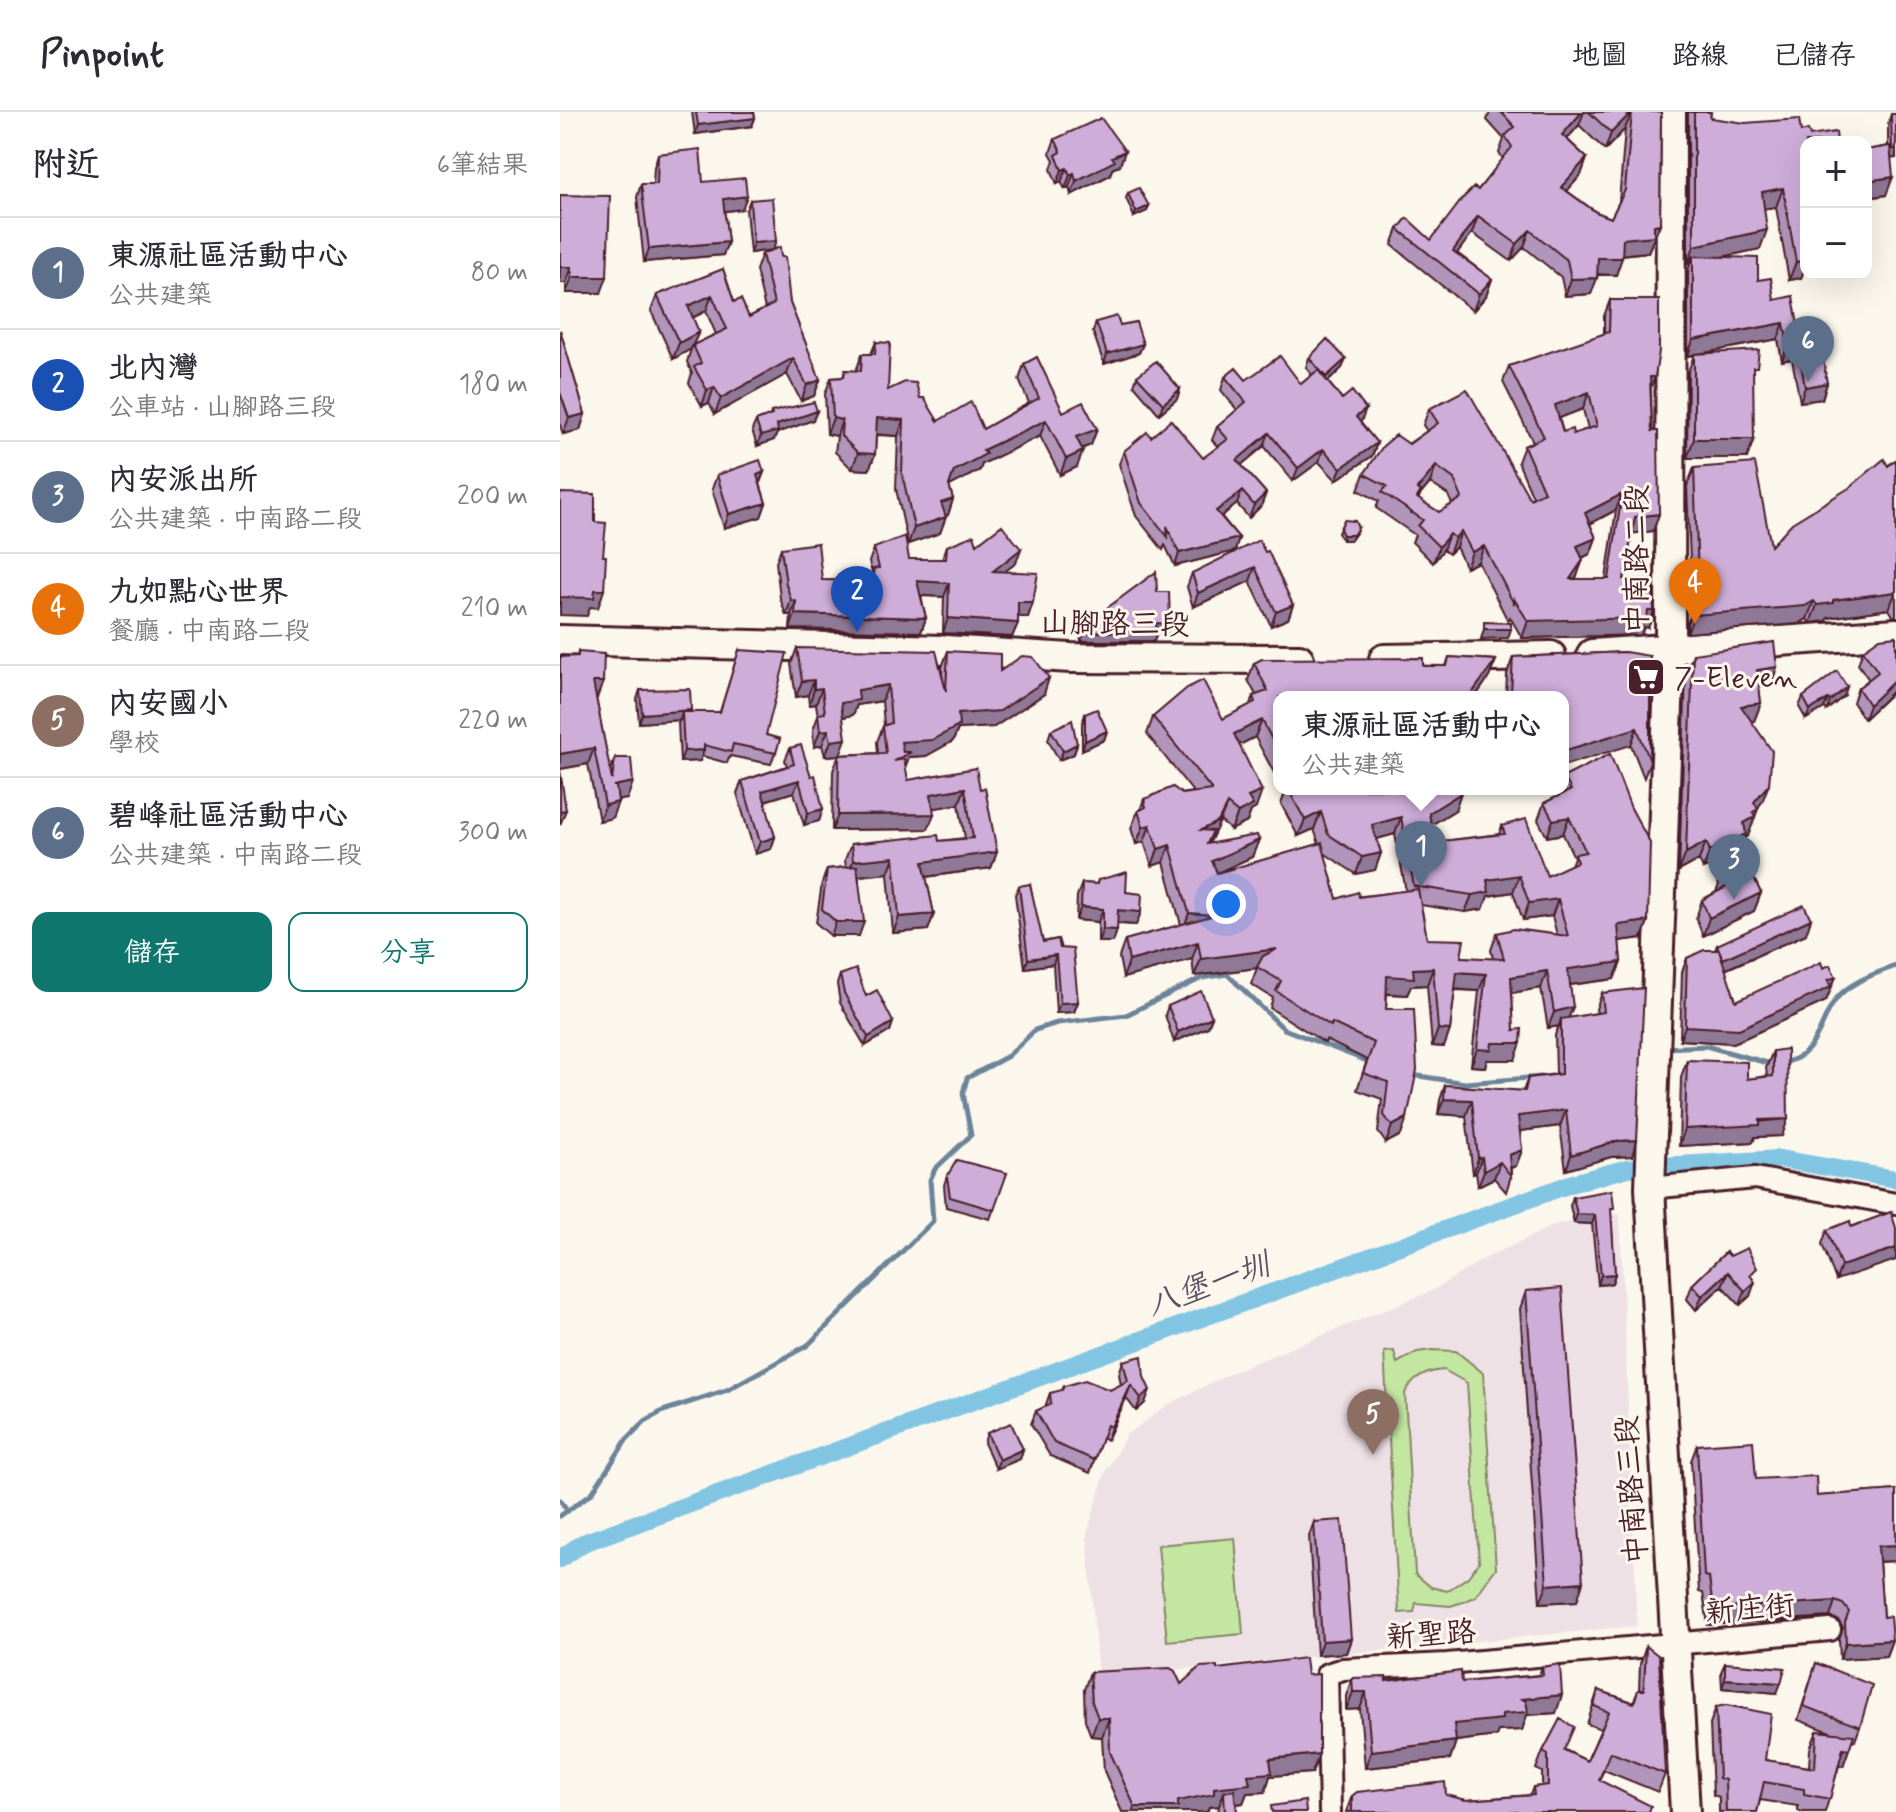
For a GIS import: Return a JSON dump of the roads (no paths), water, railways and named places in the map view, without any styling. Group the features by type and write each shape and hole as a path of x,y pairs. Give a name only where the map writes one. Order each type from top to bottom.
{"main road":[{"name":"中南路二段","path":"1650,1188 1670,651 1671,112"},
{"path":"1355,659 1670,651 1896,633"},
{"name":"山腳路三段","path":"560,640 945,650 1071,658 1324,659"},
{"name":"中南路三段","path":"1650,1188 1676,1644 1680,1804"}],"street":[{"path":"1650,1188 1755,1178 1896,1204"},
{"name":"新庄街","path":"1676,1644 1830,1630"},
{"name":"新聖路","path":"1330,1812 1327,1674 1343,1669 1447,1664 1676,1644"}],"waterway":[{"path":"1781,1063 1795,1059 1813,1043 1835,1000 1844,991 1863,979 1896,966"},
{"path":"560,1516 592,1493 627,1439 645,1421 663,1411 727,1390 808,1345 933,1221 930,1180 935,1169 971,1135 963,1093 967,1078 1008,1056 1035,1030 1057,1023 1126,1015 1202,978 1227,974 1284,1029 1372,1063"},
{"path":"1664,1048 1706,1046 1771,1064"},
{"path":"1412,1075 1465,1083 1541,1077"},
{"name":"八堡一圳","path":"560,1559 583,1543 1573,1183 1628,1168 1780,1159 1896,1179"},
{"path":"560,1500 568,1511"}],"place":[{"name":"碧峰社區活動中心","path":"1808,382"},
{"name":"九如點心世界","path":"1695,624"},
{"name":"北內灣","path":"857,632"},
{"name":"7-Eleven","path":"1646,677"},
{"name":"東源社區活動中心","path":"1421,887"},
{"name":"內安派出所","path":"1734,900"},
{"name":"內安國小","path":"1373,1455"}]}
